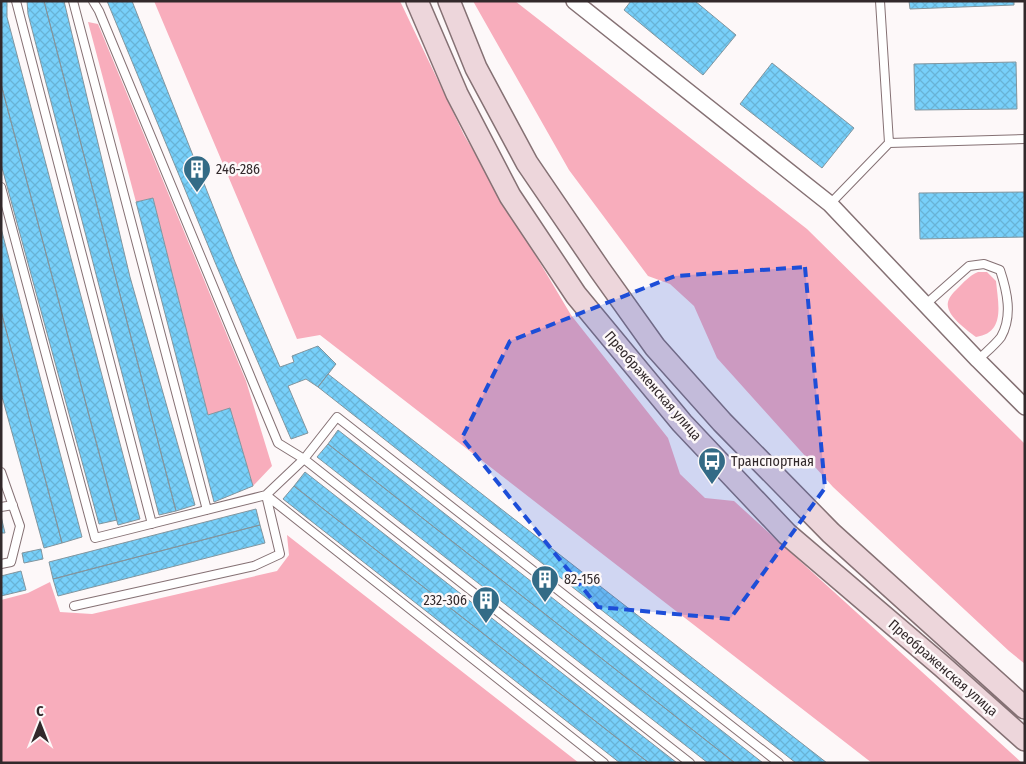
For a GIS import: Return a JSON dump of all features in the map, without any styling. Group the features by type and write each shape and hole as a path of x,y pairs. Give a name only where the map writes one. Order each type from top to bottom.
{"main road":[{"name":"Преображенская улица","path":"417,1 457,94 510,196 576,295 682,423 787,534 943,667 1025,740"},
{"name":"Преображенская улица","path":"449,1 476,68 527,163 655,347 722,422 831,533 1025,708"}],"street":[{"path":"574,1 830,204 1025,407"}],"lane":[{"path":"16,1 152,524"},
{"path":"73,1 207,510"},
{"path":"93,1 99,11 278,443 304,459 690,763"},
{"path":"880,1 889,143"},
{"path":"830,204 889,143 1025,139"},
{"path":"1,187 95,538 266,495 304,459 337,417 779,763"},
{"path":"926,304 969,266 984,264 1000,270 1006,289 1008,318 1001,336 978,360"},
{"path":"1,472 20,526 11,562 1,564"},
{"path":"74,606 254,566 280,554 266,495"},
{"path":"266,495 604,763"},
{"path":"1,507 13,504"}],"highlighted area":[{"path":"805,267 825,488 730,619 598,607 462,438 510,341 675,276"}],"shaded area":[{"path":"154,1 400,1 464,135 571,315 668,438 680,474 705,498 734,501 1022,763 872,763 320,335 297,339"},
{"path":"473,1 515,1 807,229 1025,444 1025,664 833,487 717,358 694,306 670,284 648,276 569,170"},
{"path":"88,22 98,24 246,381 272,466 253,486 230,409 208,415 153,198 136,202"},
{"path":"978,272 987,272 996,281 998,316 992,330 976,337 953,317 948,307 948,302 949,298 969,277"},
{"path":"287,535 579,763 1,763 1,600 28,593 50,582 60,612 92,614 277,571 289,555"}],"building":[{"path":"1,1 7,1 7,17 140,519 118,525 1,84"},
{"path":"27,1 44,1 176,511 159,515 28,14"},
{"path":"44,1 64,1 130,277 195,505 176,511"},
{"name":"246-286","path":"107,1 132,1 235,262 280,367 294,362 292,356 318,346 336,364 318,387 306,379 288,386 308,433 291,439 217,267"},
{"path":"631,1 695,1 736,35 703,75 624,10"},
{"path":"909,1 1014,1 1014,5 910,9"},
{"path":"1016,62 1017,109 915,110 914,64"},
{"path":"772,63 854,128 822,168 740,104"},
{"path":"1,84 117,520 99,524 1,164"},
{"path":"1025,192 1025,237 920,239 919,193"},
{"path":"153,198 208,415 230,408 253,486 214,502 136,202"},
{"path":"1,228 82,537 62,543 1,311"},
{"path":"1,311 62,543 44,548 1,393"},
{"path":"328,374 827,763 796,763 318,387"},
{"name":"82-156","path":"338,430 763,763 735,763 328,444"},
{"path":"328,444 735,763 708,763 317,457"},
{"name":"232-306","path":"305,472 677,763 649,763 294,486"},
{"path":"294,486 649,763 620,763 283,499"},
{"path":"256,509 260,525 53,579 49,562"},
{"path":"1,516 5,533 1,533"},
{"path":"260,525 265,543 58,596 53,579"},
{"path":"41,549 43,559 24,563 22,553"},
{"path":"21,571 26,590 1,596 1,576"}],"place":[{"name":"246-286","path":"197,193"},
{"name":"Транспортная","path":"712,485"},
{"name":"82-156","path":"545,603"},
{"name":"232-306","path":"486,624"}]}
